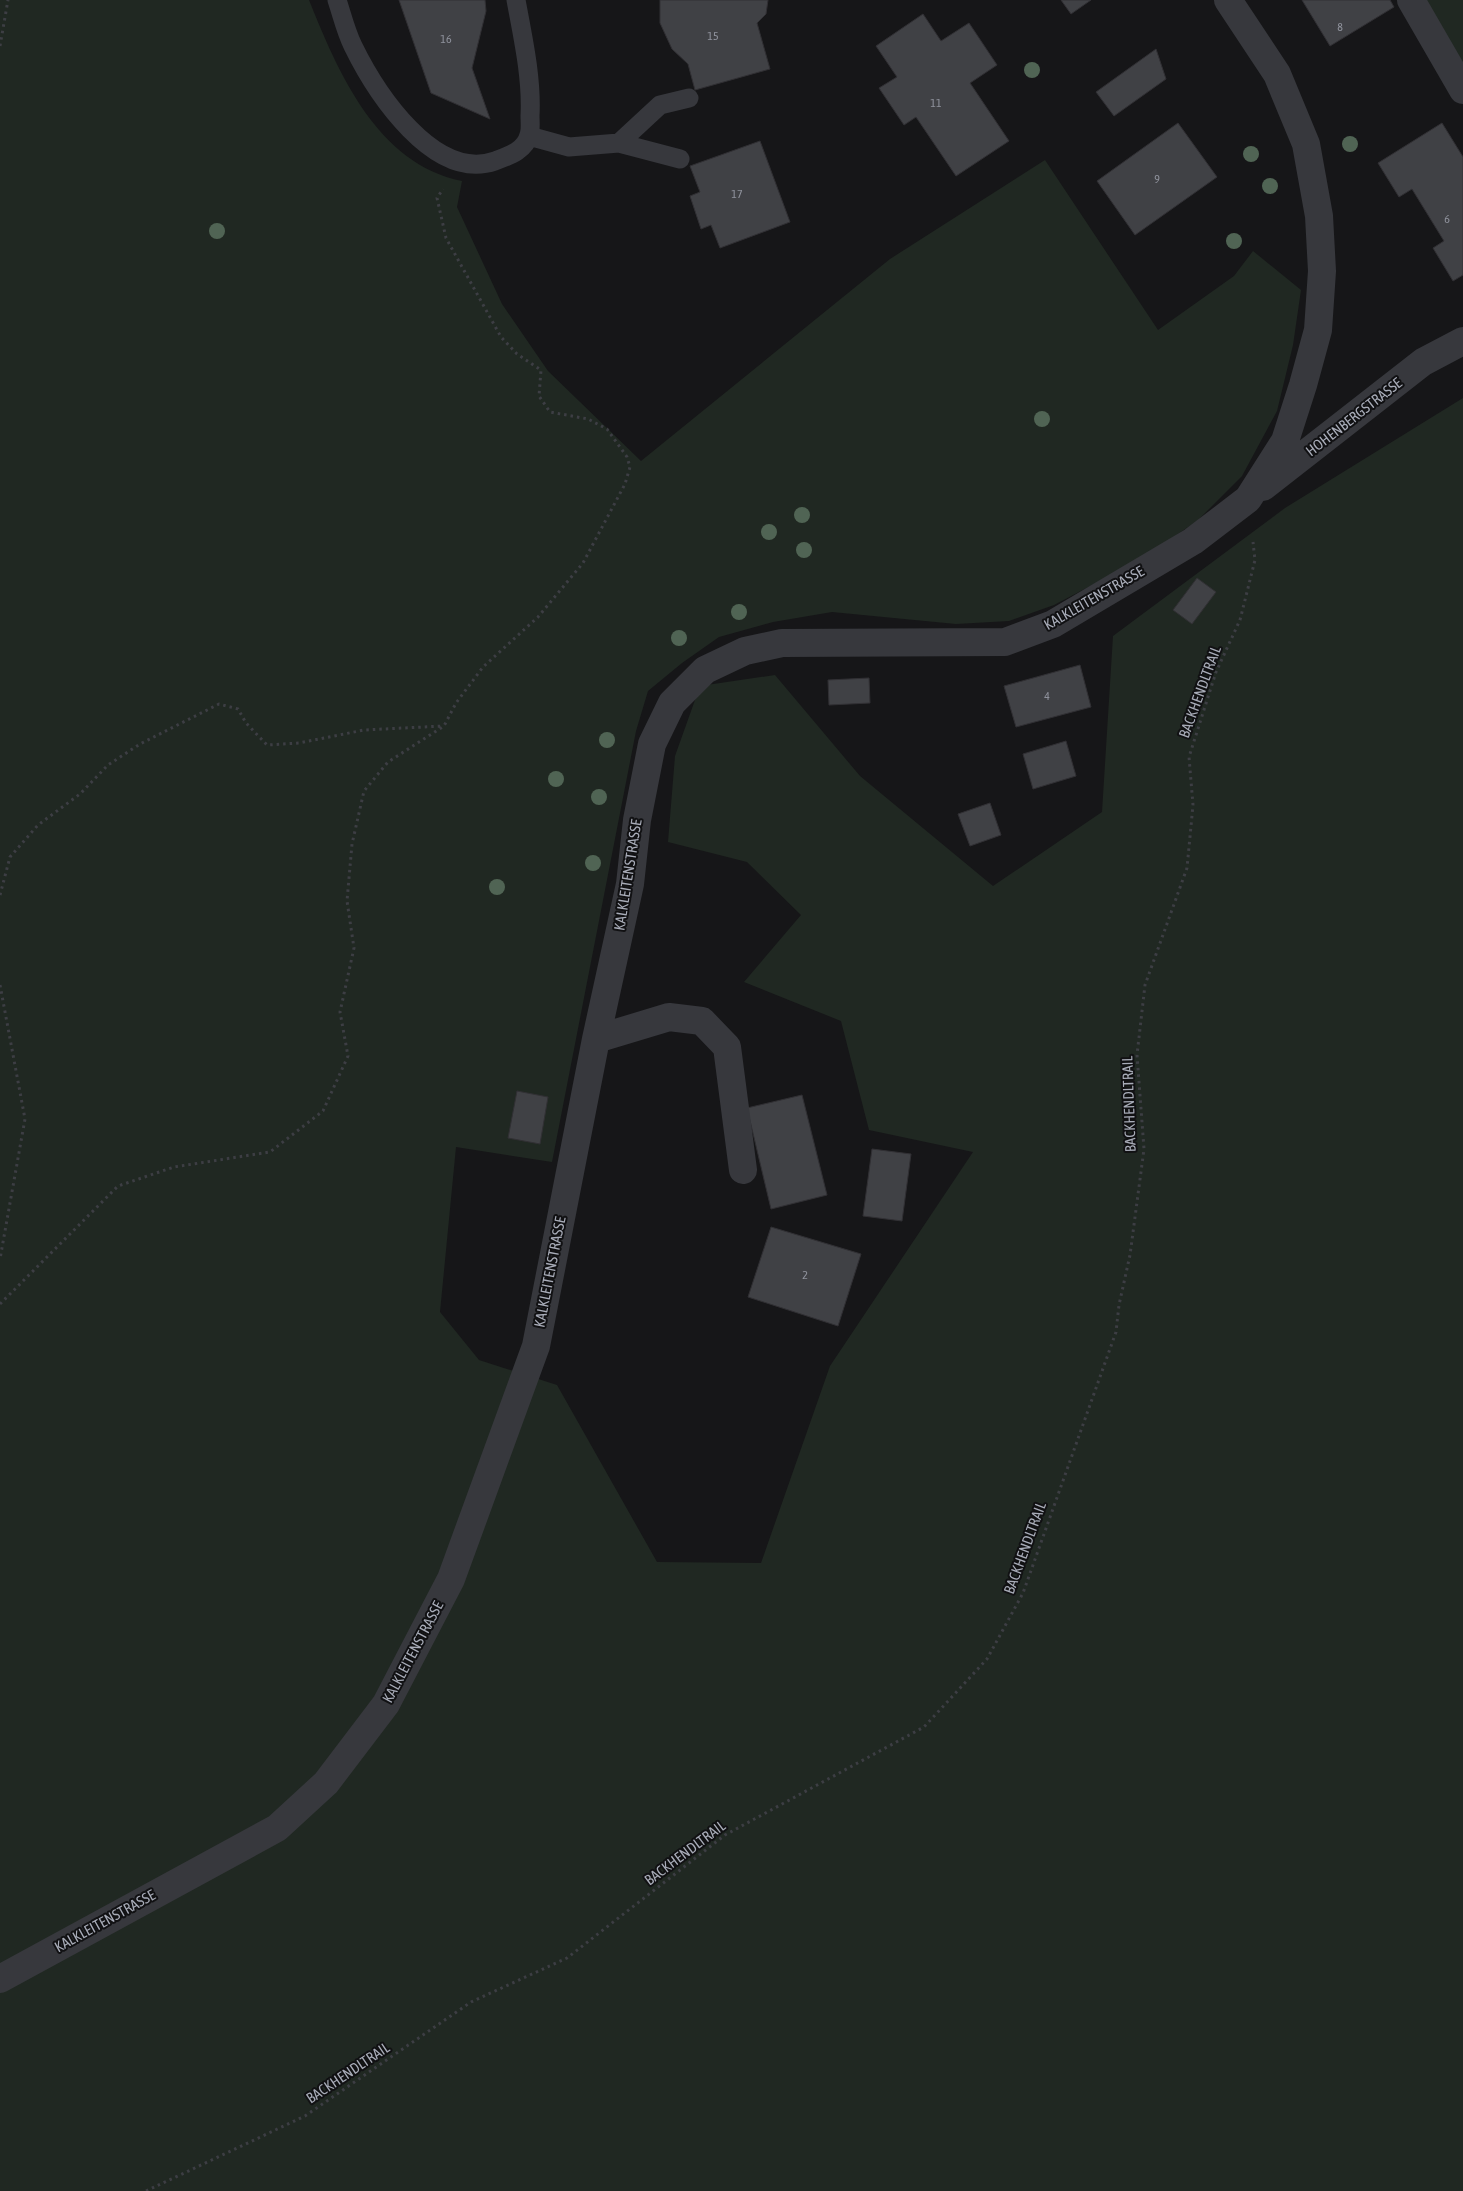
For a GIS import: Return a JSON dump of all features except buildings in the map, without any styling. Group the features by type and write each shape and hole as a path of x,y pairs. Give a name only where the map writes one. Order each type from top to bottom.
{"street":[{"name":"KALKLEITENSTRASSE","path":"0,1979 277,1828 326,1782 386,1704 451,1579 536,1346 596,1039 630,884 637,820 652,744 672,703 705,670 745,651 782,643 1006,642 1053,624 1193,541 1248,499 1285,441 1304,385 1318,330 1322,270 1319,216 1306,144 1277,74 1228,0"},
{"path":"1411,0 1463,90"},
{"name":"HOHENBERGSTRASSE","path":"1248,499 1423,362 1463,341"},
{"path":"596,1039 669,1017 702,1021 727,1046 743,1170"}],"lane":[{"path":"337,0 353,46 388,103 426,145 460,164 482,165 516,154 529,136 531,98 516,0"},
{"path":"619,143 660,105 689,98"},
{"path":"529,136 569,147 619,143 680,158"}],"path":[{"path":"0,46 8,0"},
{"path":"0,1304 118,1186 174,1167 270,1152 323,1111 348,1056 340,1012 354,948 347,901 352,844 364,791 388,762 444,726 456,703 483,667 538,617 583,563 626,484 630,468 628,457 607,429 588,419 550,412 539,396 541,370 517,354 501,337 446,238 437,198 460,164"},
{"name":"BACKHENDLTRAIL","path":"146,2191 305,2116 471,2002 567,1958 725,1835 924,1727 987,1659 1023,1593 1052,1506 1116,1332 1119,1305 1130,1255 1144,1149 1137,1055 1145,985 1187,868 1193,805 1189,757 1216,672 1240,620 1255,560 1248,499"},
{"path":"0,895 10,857 38,825 80,794 108,765 140,744 219,704 238,709 246,723 267,745 299,743 364,730 444,726"},
{"path":"0,985 25,1119 0,1259"}],"shaded area":[{"path":"0,0 309,0 333,56 348,84 364,111 384,135 406,156 432,171 462,181 457,207 502,304 548,371 641,461 890,259 1045,160 1158,330 1234,276 1253,251 1301,290 1293,345 1277,411 1242,476 1197,521 1138,561 1054,605 1009,621 956,624 832,612 773,622 719,637 682,663 648,691 636,731 552,1162 456,1147 440,1312 479,1360 557,1385 657,1562 761,1563 830,1366 973,1152 869,1130 841,1021 744,982 801,915 747,862 668,842 675,756 700,686 775,675 860,776 993,886 1102,812 1113,636 1285,508 1463,398 1463,2191 0,2191"},
{"path":"1424,0 1463,0 1463,66"}]}
